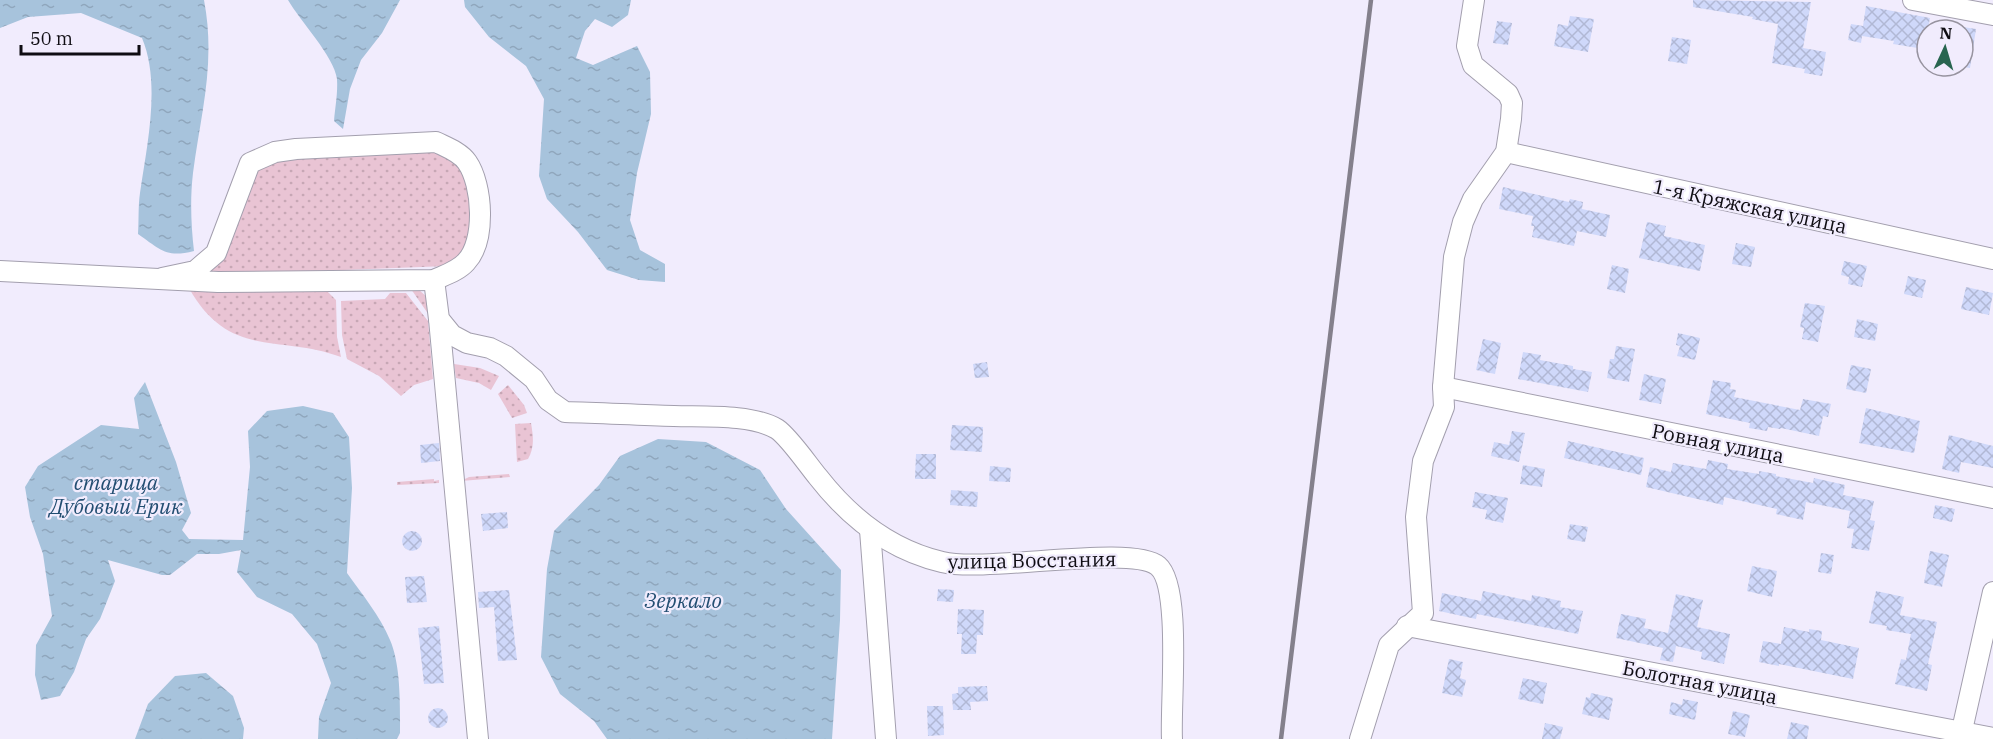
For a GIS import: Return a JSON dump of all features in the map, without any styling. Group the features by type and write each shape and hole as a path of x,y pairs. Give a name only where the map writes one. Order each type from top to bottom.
{"street":[{"path":"1360,739 1389,645 1423,613 1416,517 1423,461 1444,407 1443,387 1454,257 1463,222 1473,199 1506,152 1512,103 1508,94 1473,65 1467,46 1474,0"},
{"path":"1913,0 1993,15"},
{"path":"0,271 218,282 434,280 459,269 476,249 480,234 478,192 473,175 466,160 436,142 274,152 250,163 216,253 195,271 162,278"},
{"name":"1-я Кряжская улица","path":"1506,152 1993,259"},
{"path":"434,280 440,319 478,739"},
{"name":"улица Восстания","path":"440,319 452,335 467,343 490,348 520,367 534,379 548,400 565,412 706,417 762,423 778,430 836,501 870,530 912,553 945,563 1103,558 1142,559 1158,565 1167,579 1174,643 1172,739"},
{"name":"Ровная улица","path":"1443,387 1993,498"},
{"path":"870,530 886,739"},
{"path":"1961,735 1993,592"},
{"name":"Болотная улица","path":"1407,626 1961,735 1993,738"}],"shaded area":[{"path":"438,151 460,166 466,176 473,224 465,250 447,266 241,274 207,272 255,171 275,159"},
{"path":"189,288 325,289 336,300 337,337 341,357 319,350 257,341 239,335 221,326 205,311"},
{"path":"411,289 418,289 428,298 431,318"},
{"path":"390,293 406,293 428,321 433,379 414,385 401,396 379,376 347,359 342,335 341,301 385,299"},
{"path":"454,364 480,368 499,376 491,390 479,383 456,378"},
{"path":"508,385 524,405 527,413 512,418 498,394"},
{"path":"531,423 532,450 528,459 517,462 515,424"},
{"path":"509,474 510,477 461,481 469,477"},
{"path":"434,479 434,481 439,480 439,483 397,485 397,482"}],"water":[{"path":"0,0 204,0 208,66 192,183 191,212 194,251 170,253 138,234 139,198 149,135 152,94 148,56 142,38 81,13 28,17 0,28"},
{"path":"288,0 400,0 382,33 361,60 350,89 343,129 334,121 337,95 335,70"},
{"path":"464,0 631,0 628,15 612,27 595,19 585,31 576,58 593,65 637,46 650,72 651,114 637,173 630,220 640,250 665,264 665,282 639,280 607,270 578,232 547,199 539,176 544,99 526,66 489,37 465,7"},
{"name":"старица Дубовый Ерик","path":"145,382 176,462 191,513 182,530 189,539 243,540 250,467 248,431 267,411 303,406 333,413 349,437 352,488 347,573 381,622 394,650 400,698 400,733 397,739 318,739 319,717 331,683 317,644 292,614 257,597 237,572 241,550 219,554 197,554 170,575 162,575 108,560 115,581 100,619 86,639 74,672 60,696 41,700 35,675 36,645 52,616 43,554 30,517 25,487 38,466 101,425 139,429 134,398"},
{"name":"Зеркало","path":"658,439 706,442 760,470 786,509 841,570 832,739 607,739 594,721 560,694 541,657 547,569 554,531 599,485 620,456"},
{"path":"206,673 233,696 244,728 243,739 135,739 148,704 175,676"}],"building":[{"path":"1693,0 1811,2 1803,48 1826,52 1822,76 1804,73 1805,69 1772,63 1778,24 1752,19 1753,17 1693,7"},
{"path":"1866,6 1930,18 1915,18 1915,48 1893,44 1894,41 1862,36 1861,43 1848,40 1851,24 1863,26"},
{"path":"1570,16 1594,19 1588,52 1554,46 1558,24 1568,26"},
{"path":"1497,21 1512,23 1508,45 1493,43"},
{"path":"1672,37 1691,40 1687,64 1668,61"},
{"path":"1503,187 1569,202 1570,199 1583,202 1582,209 1610,215 1606,237 1577,231 1574,246 1532,237 1533,216 1499,209"},
{"path":"1647,222 1666,226 1664,236 1705,245 1700,271 1639,258"},
{"path":"1736,243 1755,247 1751,267 1732,264"},
{"path":"1844,261 1867,266 1862,287 1848,284 1849,277 1841,275"},
{"path":"1612,265 1629,269 1625,293 1607,289"},
{"path":"1908,276 1926,280 1922,298 1904,294"},
{"path":"1966,287 1993,293 1989,315 1961,309"},
{"path":"1805,303 1825,306 1818,342 1802,339 1804,328 1800,327"},
{"path":"1857,319 1878,324 1875,341 1854,337"},
{"path":"1678,333 1700,338 1695,360 1677,356 1680,346 1676,345"},
{"path":"1483,339 1501,343 1495,374 1476,370"},
{"path":"1616,346 1635,349 1629,382 1607,378 1610,359 1614,359"},
{"path":"1523,352 1541,355 1540,360 1592,372 1588,392 1518,379"},
{"path":"987,362 989,377 975,378 973,364"},
{"path":"1851,365 1871,369 1866,393 1846,389"},
{"path":"1644,374 1666,379 1661,404 1639,400"},
{"path":"1713,380 1731,383 1730,389 1736,390 1734,397 1800,410 1803,399 1831,404 1828,417 1823,416 1819,436 1781,428 1768,427 1767,431 1749,428 1750,423 1706,414"},
{"path":"1866,408 1920,421 1914,453 1859,443"},
{"path":"952,425 983,427 982,452 950,450"},
{"path":"1512,431 1525,433 1519,462 1491,456 1494,442 1509,445"},
{"path":"1949,435 1993,446 1993,468 1961,462 1959,473 1942,469"},
{"path":"1568,441 1644,458 1641,475 1564,458"},
{"path":"439,443 440,461 421,463 420,445"},
{"path":"916,454 936,454 936,479 915,479"},
{"path":"1708,460 1728,464 1727,469 1759,474 1759,471 1813,483 1814,478 1845,485 1843,495 1874,501 1870,520 1875,521 1869,551 1851,548 1854,529 1847,528 1850,511 1806,502 1803,520 1776,514 1777,509 1724,497 1723,505 1646,487 1650,467 1671,472 1673,463 1706,469"},
{"path":"1523,465 1545,469 1542,487 1520,484"},
{"path":"990,466 1011,468 1010,482 989,481"},
{"path":"951,490 978,492 977,507 950,505"},
{"path":"1475,492 1508,498 1503,523 1485,519 1487,510 1472,507"},
{"path":"1935,505 1955,509 1952,522 1933,518"},
{"path":"507,512 508,528 483,531 481,514"},
{"path":"1570,524 1588,527 1585,542 1567,539"},
{"path":"412,531 419,534 422,541 419,548 412,551 405,548 402,541 405,534"},
{"path":"1930,551 1949,555 1942,587 1924,583"},
{"path":"1821,553 1834,555 1831,574 1818,572"},
{"path":"1752,566 1777,571 1772,597 1747,591"},
{"path":"424,576 427,602 407,603 405,577"},
{"path":"938,589 954,590 953,602 937,601"},
{"path":"509,590 517,660 498,661 494,607 479,608 478,592"},
{"path":"1483,591 1531,601 1532,595 1561,601 1560,607 1583,611 1578,634 1477,614 1476,619 1439,611 1442,593 1481,601"},
{"path":"1876,591 1904,597 1900,615 1937,622 1928,664 1932,665 1927,691 1895,684 1901,659 1906,660 1911,634 1886,630 1887,626 1869,623"},
{"path":"1676,594 1703,600 1697,627 1730,634 1724,664 1701,659 1702,652 1676,646 1673,662 1660,660 1663,648 1616,638 1621,614 1646,619 1644,628 1668,633"},
{"path":"958,609 984,610 983,635 977,635 976,654 961,654 962,634 957,634"},
{"path":"439,626 444,683 424,684 418,628"},
{"path":"1784,627 1809,632 1809,629 1822,631 1821,640 1859,648 1853,679 1759,662 1763,641 1781,644"},
{"path":"1449,659 1463,662 1460,678 1466,680 1462,697 1442,693"},
{"path":"1523,678 1547,683 1543,704 1518,699"},
{"path":"987,686 988,701 970,702 971,710 953,710 952,694 958,693 958,687"},
{"path":"1591,693 1613,698 1609,720 1582,714 1586,697 1590,698"},
{"path":"1683,699 1698,702 1695,720 1669,714 1671,702 1682,705"},
{"path":"927,706 943,706 944,735 928,736"},
{"path":"438,708 445,711 448,718 445,725 438,728 431,725 428,718 431,711"},
{"path":"1733,711 1750,715 1745,737 1728,734"},
{"path":"1791,722 1809,726 1807,739 1787,739"},
{"path":"1545,723 1563,727 1560,739 1542,739"}],"railway":[{"path":"1281,739 1371,0"}]}
